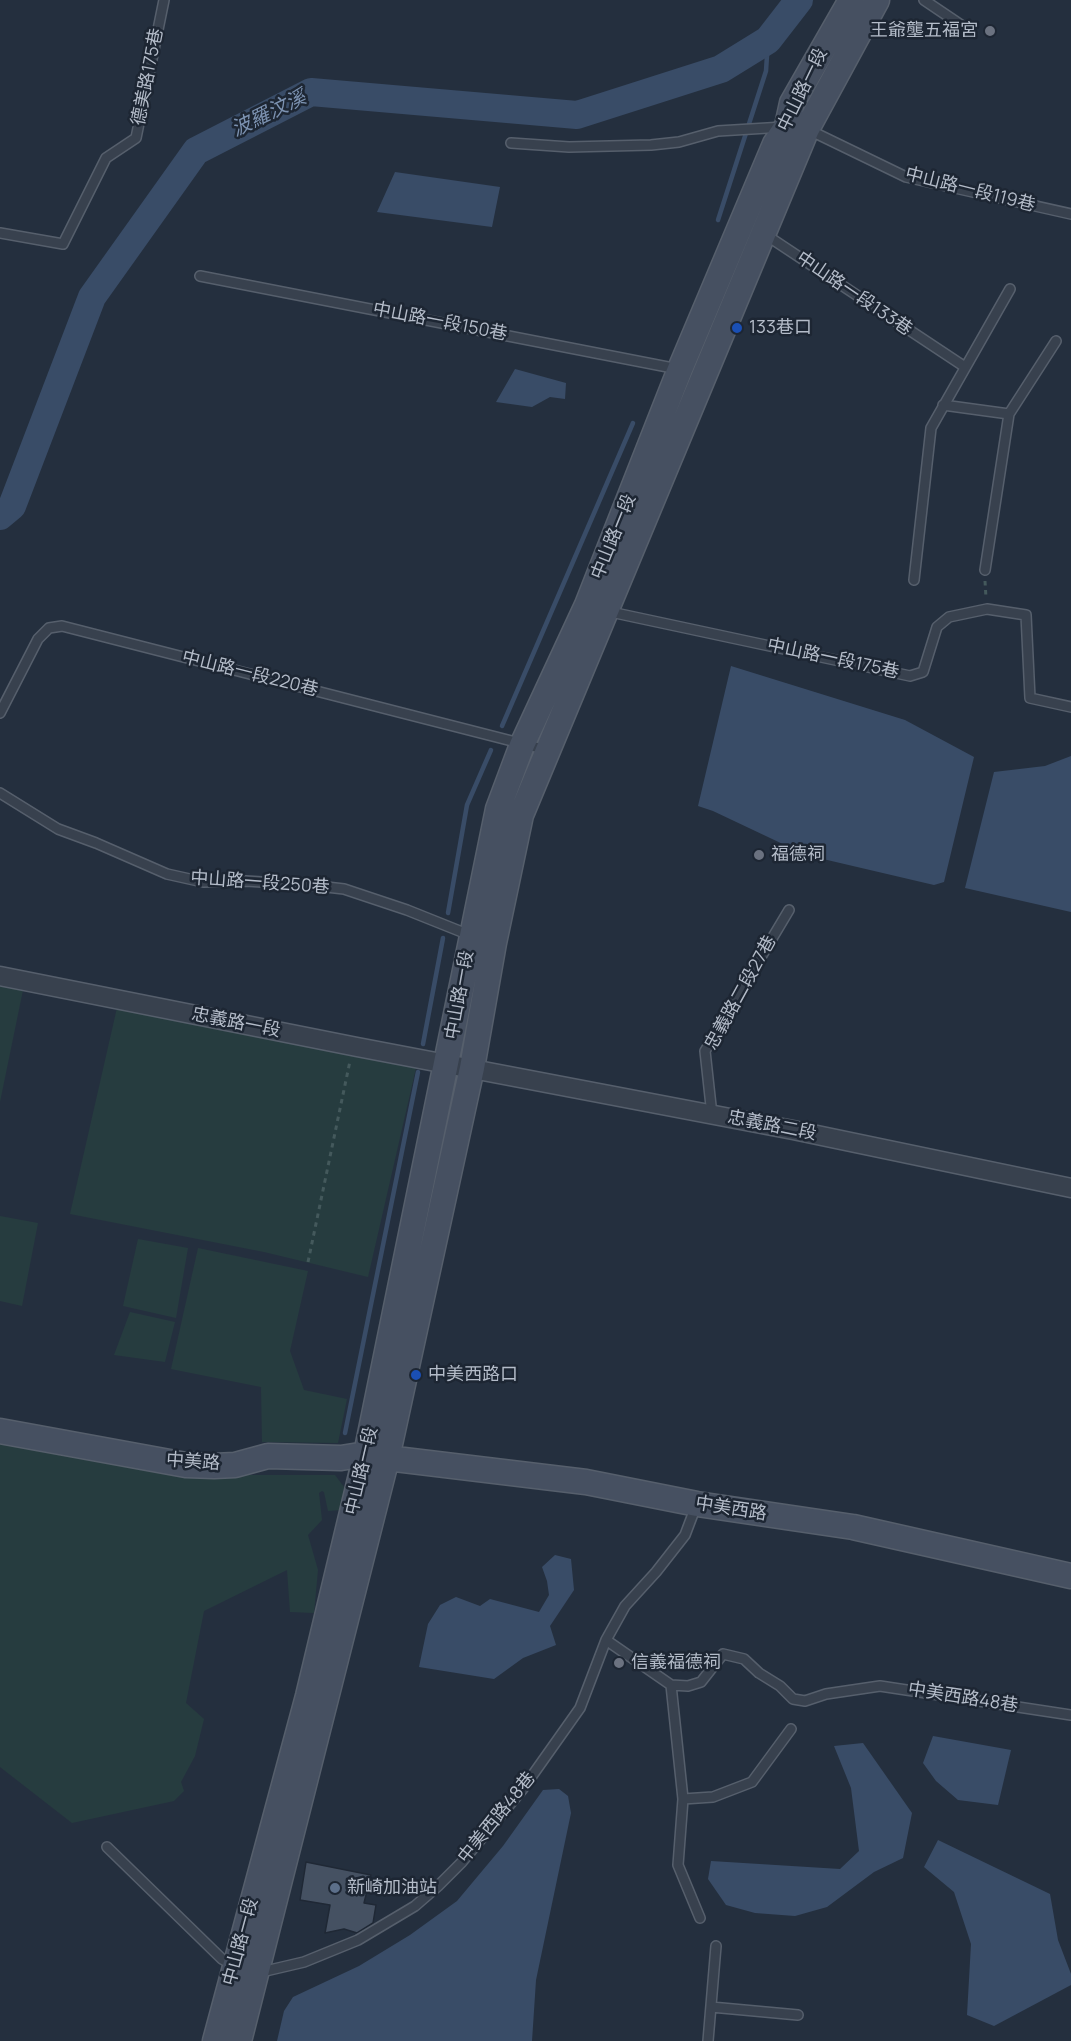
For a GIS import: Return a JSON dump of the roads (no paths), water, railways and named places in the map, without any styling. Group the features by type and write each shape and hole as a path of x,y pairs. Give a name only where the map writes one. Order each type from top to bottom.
{"street":[{"name":"中山路一段","path":"797,127 792,103 851,0"},
{"name":"中山路一段","path":"215,2041 245,1970 317,1699 472,1068 483,939 498,809 522,745 596,608 752,230 775,144 797,127 877,0"},
{"name":"中山路一段","path":"377,1456 448,1063 483,939 521,815 547,750 680,369 752,230"},
{"name":"忠義路一段","path":"0,976 472,1068"},
{"name":"忠義路二段","path":"472,1068 712,1114 1071,1188"},
{"name":"中美路","path":"0,1431 195,1465 235,1465 268,1456 341,1458 377,1456"},
{"name":"中美西路","path":"377,1456 586,1482 697,1504 853,1527 1071,1576"},
{"name":"中山路一段","path":"239,2041 245,1970"}],"lane":[{"name":"德美路175巷","path":"0,233 63,243 106,158 136,138 164,0"},
{"path":"924,0 967,29"},
{"path":"511,143 569,147 651,145 679,142 718,131 797,127"},
{"name":"中山路一段119巷","path":"797,127 906,177 1071,214"},
{"name":"中山路一段133巷","path":"752,230 965,367"},
{"name":"中山路一段150巷","path":"200,276 680,369"},
{"path":"914,580 931,428 1010,289"},
{"path":"985,570 1010,414 1056,341"},
{"path":"943,405 1010,414"},
{"name":"中山路一段175巷","path":"596,608 910,676 924,672 937,627 949,617 987,609 1026,615 1030,698 1071,707"},
{"name":"中山路一段220巷","path":"0,713 38,639 50,628 62,626 547,750"},
{"name":"中山路一段250巷","path":"0,793 58,829 167,874 203,882 298,884 344,889 381,900 483,939"},
{"name":"忠義路二段27巷","path":"712,1114 705,1051 789,910"},
{"name":"中美西路48巷","path":"245,1970 282,1968 313,1959 358,1940 415,1906 438,1886 475,1847 522,1790 580,1708 606,1640 625,1606 685,1535 697,1504"},
{"path":"606,1640 670,1685 683,1799 678,1865 700,1918"},
{"name":"中美西路48巷","path":"670,1685 688,1686 701,1682 723,1654 744,1659 759,1673 780,1686 793,1699 805,1701 834,1692 880,1686 1071,1715"},
{"path":"683,1799 713,1797 752,1782 791,1729"},
{"path":"107,1847 222,1959 245,1970"},
{"path":"708,2041 716,1946"},
{"path":"711,2007 798,2015"}],"water":[{"path":"395,172 500,187 492,227 377,212"},
{"path":"515,369 566,383 565,399 550,397 532,407 496,402"},
{"path":"731,666 905,720 974,757 944,882 934,885 806,855 698,806"},
{"path":"1071,756 1071,912 965,888 994,772 1045,766"},
{"path":"555,1555 571,1559 574,1590 550,1626 556,1645 523,1658 494,1679 419,1667 428,1624 440,1605 456,1597 480,1606 490,1599 539,1612 549,1595 542,1567"},
{"path":"933,1736 1011,1750 998,1805 958,1800 936,1781 923,1763"},
{"path":"863,1743 912,1813 903,1858 874,1872 827,1907 795,1916 755,1913 726,1905 708,1879 711,1861 840,1869 859,1851 851,1788 834,1746"},
{"path":"559,1789 568,1796 571,1813 536,1980 532,2041 277,2041 284,2011 293,1997 359,1966 410,1935 457,1901 503,1846 543,1790"},
{"path":"938,1840 1050,1894 1058,1940 1071,1974 1071,1985 994,2026 967,2015 971,1944 954,1892 924,1867"}],"waterway":[{"name":"波羅汶溪","path":"0,516 12,506 92,297 196,151 311,92 577,115 721,69 768,40 799,0"},
{"path":"718,220 766,71 768,40"},
{"path":"502,726 633,423"},
{"path":"448,913 467,805 491,750"},
{"path":"423,1044 443,938"},
{"path":"345,1433 418,1072"}],"place":[{"name":"王爺壟五福宮","path":"990,31"},
{"name":"133巷口","path":"737,328"},
{"name":"福德祠","path":"759,855"},
{"name":"中美西路口","path":"416,1375"},
{"name":"信義福德祠","path":"619,1663"},
{"name":"新崎加油站","path":"335,1888"}]}
